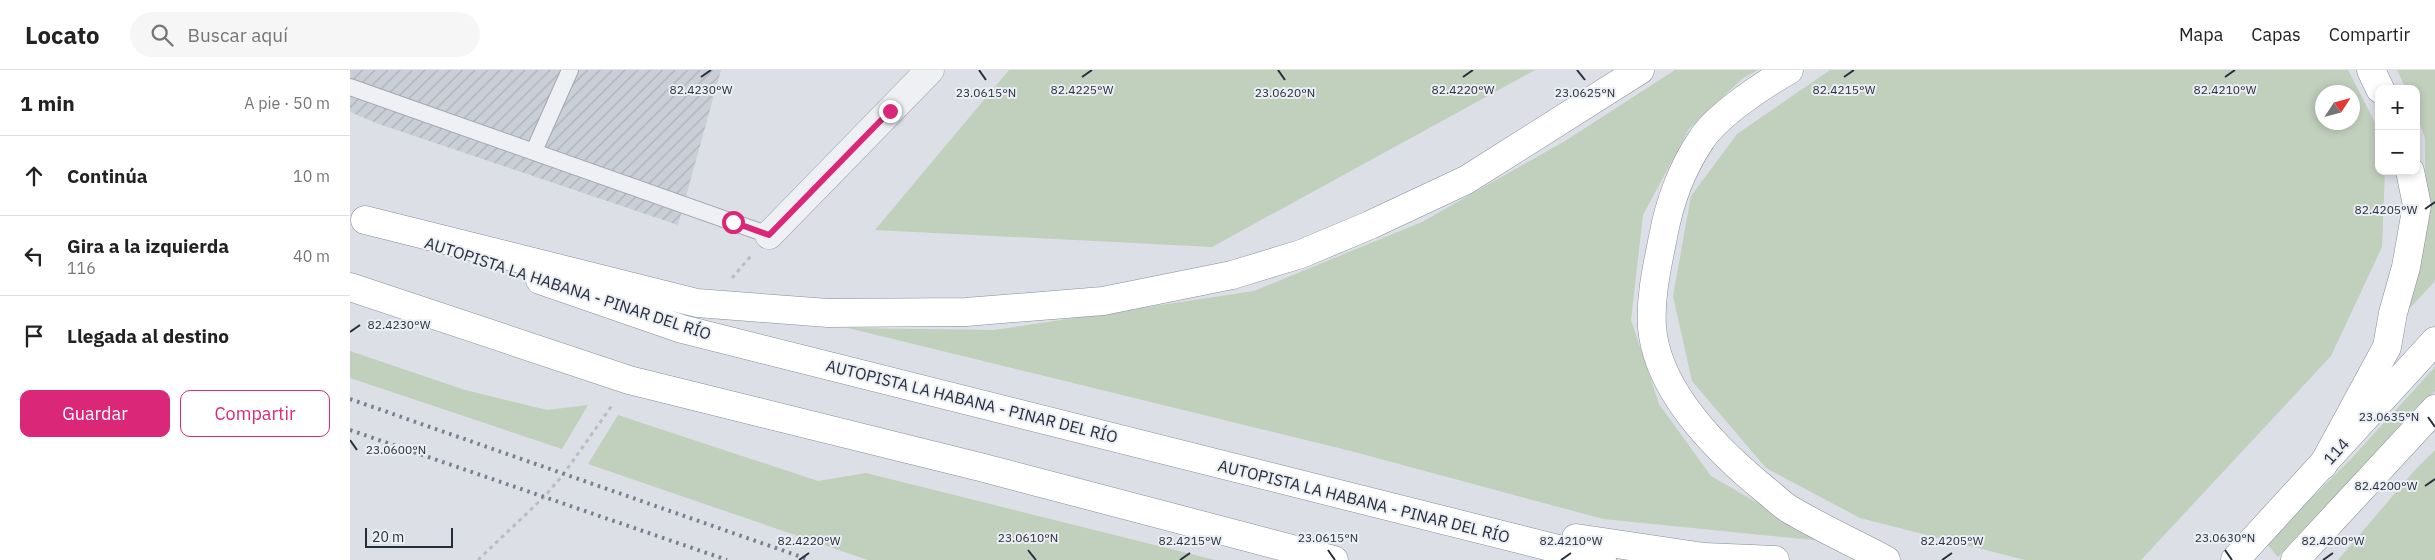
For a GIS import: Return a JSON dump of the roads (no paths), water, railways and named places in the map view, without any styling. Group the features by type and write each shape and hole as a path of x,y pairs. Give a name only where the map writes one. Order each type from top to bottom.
{"highway":[{"path":"358,217 697,302 828,313 966,312 1103,301 1232,275 1301,254 1370,225 1466,180 1640,70"},
{"path":"1789,70 1762,86 1730,111 1701,138 1667,211 1654,284 1652,328 1660,364 1680,398 1706,435 1746,474 1788,508 1886,560"},
{"path":"2371,70 2378,85"},
{"path":"2323,465 2387,347 2393,313 2406,267 2417,205 2411,175"},
{"name":"AUTOPISTA LA HABANA - PINAR DEL RÍO","path":"358,217 682,329 1602,560"},
{"path":"350,287 629,380 980,467 1334,560"},
{"name":"114","path":"2241,554 2435,341"},
{"path":"2295,560 2435,409"},
{"path":"1431,518 1704,557 1775,560"}],"street":[{"path":"769,235 930,70"}],"lane":[{"path":"534,151 570,70"},
{"path":"350,87 769,235"}],"railway":[{"path":"350,399 810,560"},
{"path":"350,430 727,560"}]}
